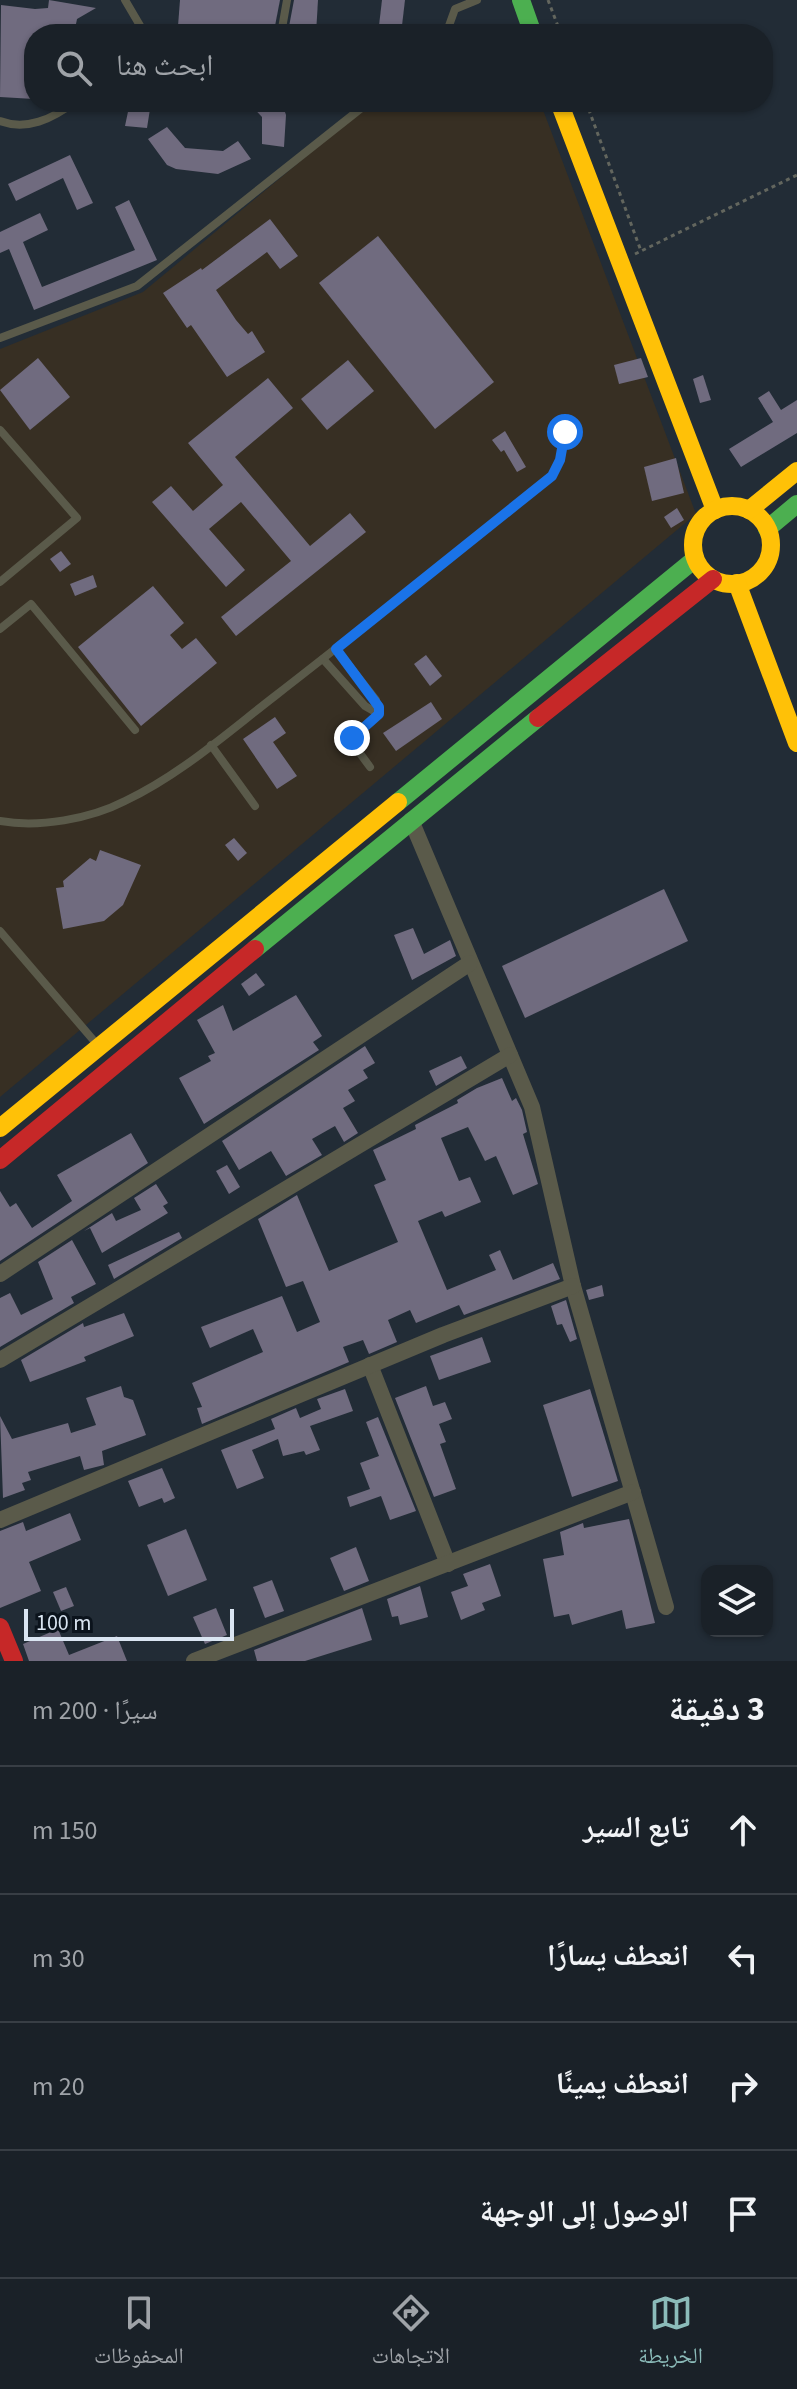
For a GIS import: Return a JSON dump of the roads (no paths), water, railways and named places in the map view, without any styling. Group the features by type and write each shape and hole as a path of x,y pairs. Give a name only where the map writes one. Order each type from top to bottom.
{"main road":[{"path":"521,0 529,24"},
{"path":"563,112 715,510"},
{"path":"749,510 797,471"},
{"path":"767,529 797,504"},
{"path":"732,506 749,510 767,529 770,546 766,563 754,577 737,583 713,579 695,559 693,543 697,527 715,510 732,506"},
{"path":"0,1128 695,559"},
{"path":"0,1160 411,820 713,579"},
{"path":"737,583 797,743"},
{"path":"0,1627 14,1661"}],"street":[{"path":"411,820 532,1107 573,1286 666,1607"},
{"path":"0,1274 470,963"},
{"path":"0,1360 510,1055"},
{"path":"0,1520 370,1365 573,1286"},
{"path":"370,1365 448,1564"},
{"path":"194,1661 633,1492"}],"lane":[{"path":"125,0 139,24"},
{"path":"283,24 287,0"},
{"path":"450,24 455,9 477,0"},
{"path":"0,121 11,125 36,124 57,112"},
{"path":"0,338 137,286 356,112"},
{"path":"0,430 77,518 0,582"},
{"path":"0,821 41,823 123,803 211,745 552,476 560,460 565,432"},
{"path":"0,629 31,604 135,730"},
{"path":"336,649 376,700 379,714"},
{"path":"323,659 368,708 379,714"},
{"path":"370,767 351,741 379,714"},
{"path":"211,745 255,806"},
{"path":"0,931 100,1049"}]}
